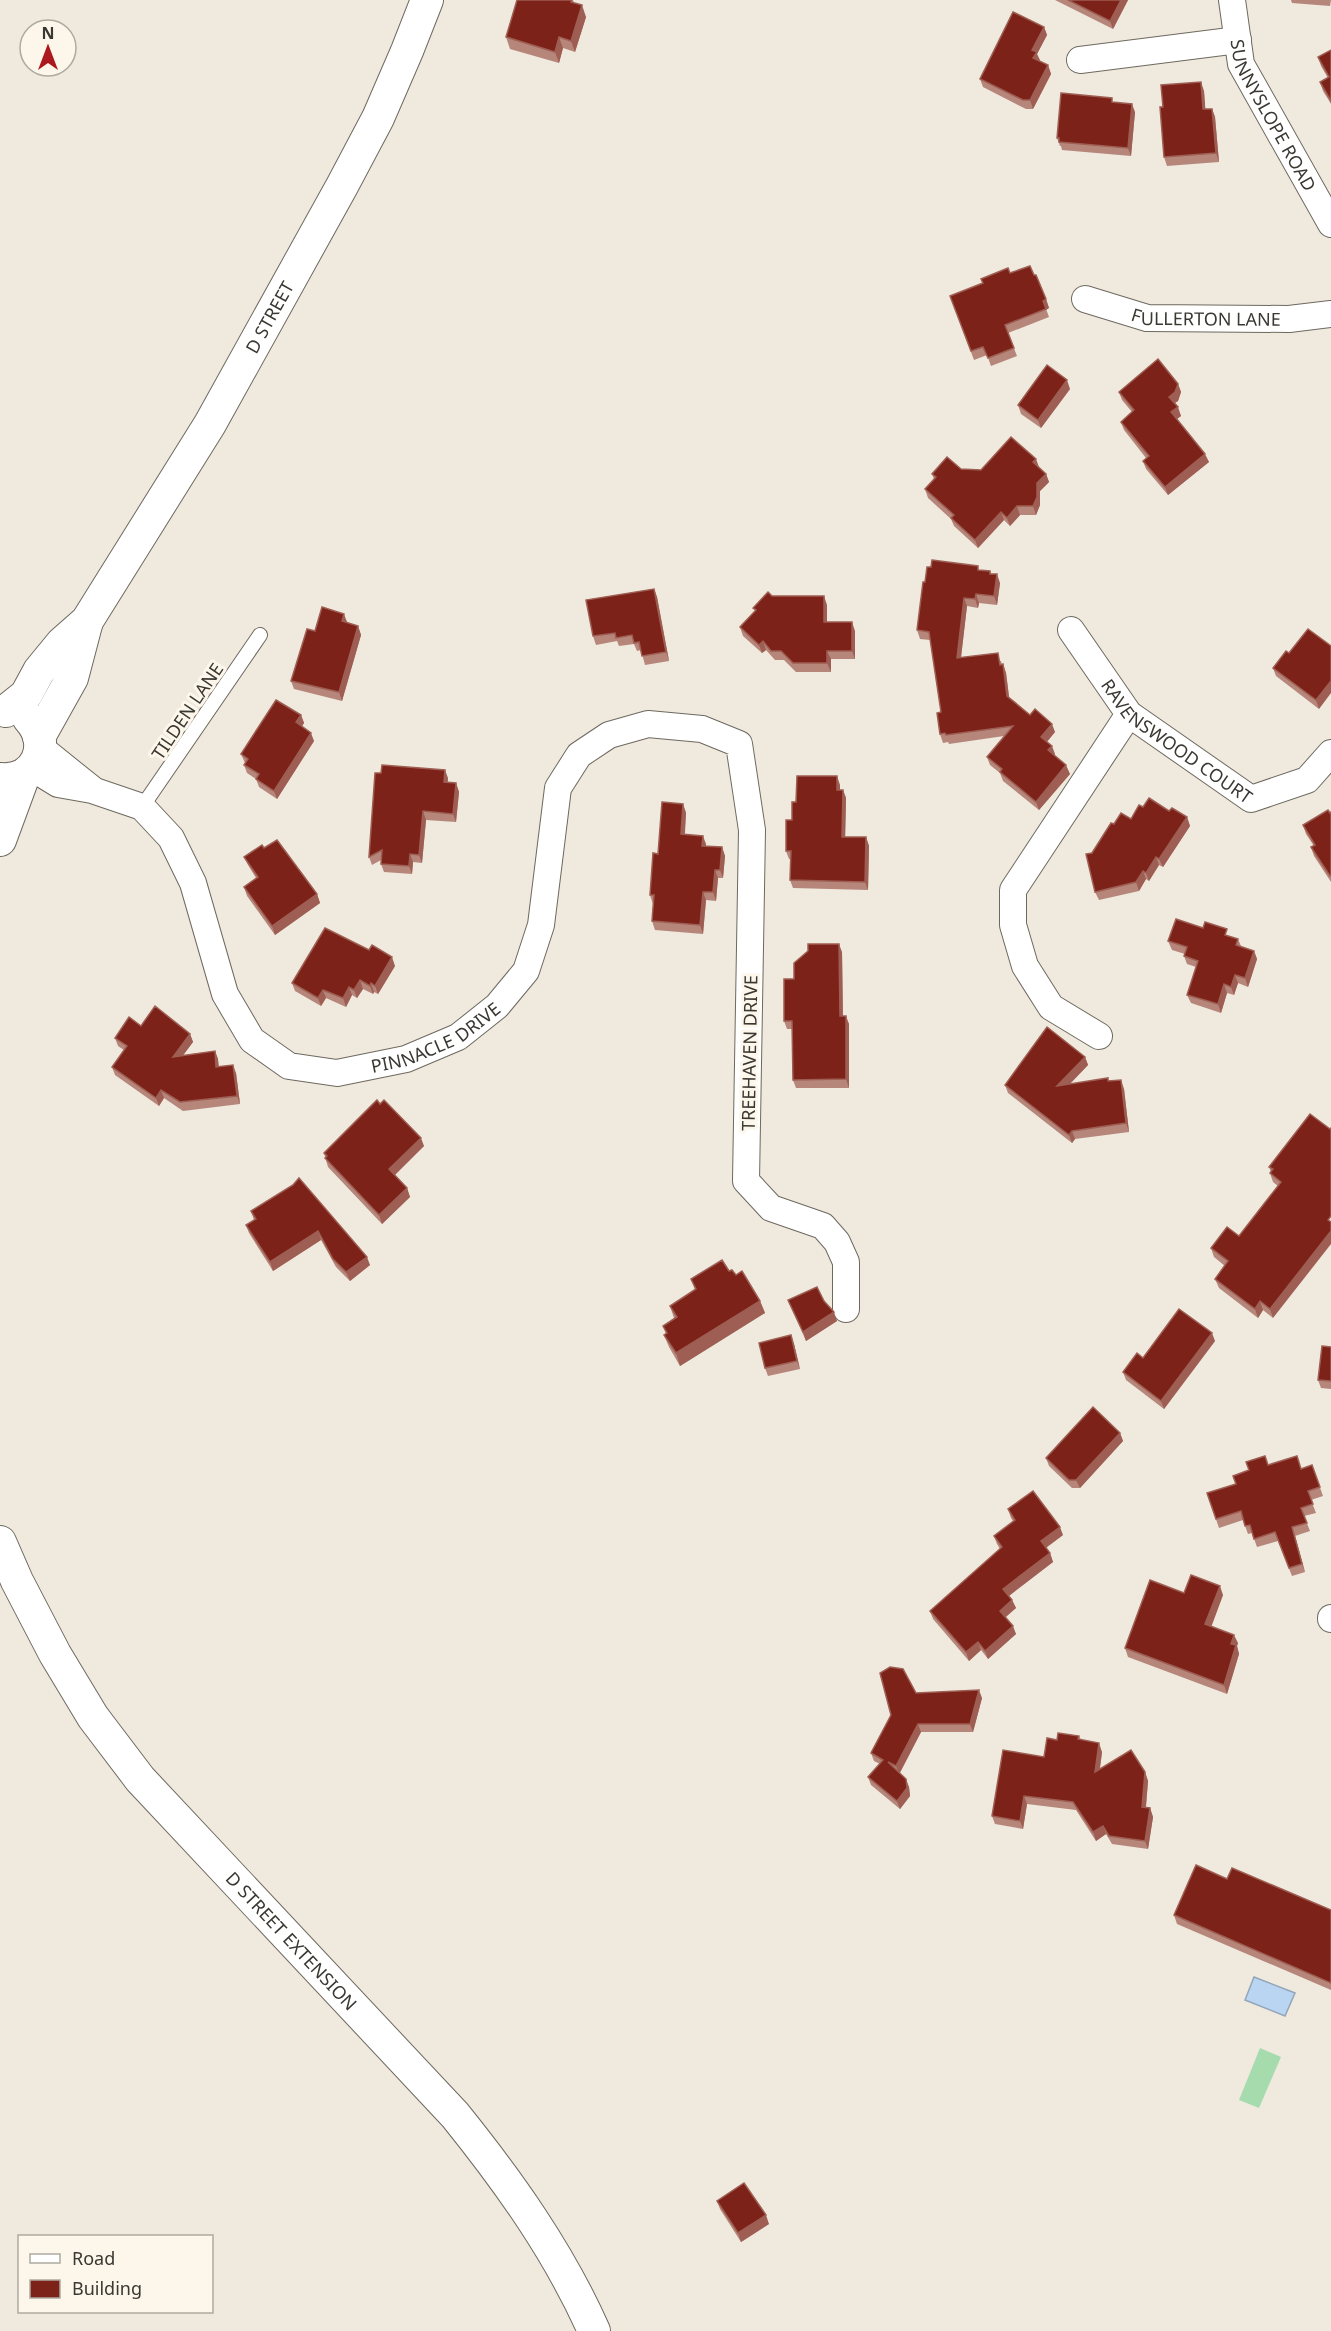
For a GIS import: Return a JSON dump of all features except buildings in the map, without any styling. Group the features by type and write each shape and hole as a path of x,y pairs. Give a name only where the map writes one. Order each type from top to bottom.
{"street":[{"name":"D STREET","path":"3,711 26,695 39,671 62,643 87,621 210,424 378,118 427,0"},
{"name":"SUNNYSLOPE ROAD","path":"1232,0 1241,64 1331,224"},
{"path":"1080,60 1238,40"},
{"name":"FULLERTON LANE","path":"1085,299 1147,318 1289,319 1331,314"},
{"name":"D STREET","path":"27,761 72,678 87,621"},
{"name":"RAVENSWOOD COURT","path":"1071,630 1129,714 1251,799 1307,780 1331,753"},
{"path":"0,840 27,761 35,726 18,712 3,711"},
{"path":"1099,1036 1051,1007 1025,966 1013,924 1013,890 1129,714"},
{"name":"PINNACLE DRIVE","path":"27,761 58,784 92,789 142,807 171,838 193,882 225,994 252,1040 289,1066 337,1072 406,1059 458,1037 497,1006 526,971 541,925 558,788 579,755 609,735 648,724 702,729 738,744"},
{"name":"TREEHAVEN DRIVE","path":"738,744 752,830 746,1181 771,1208 823,1226 837,1242 846,1262 846,1309"},
{"name":"D STREET EXTENSION","path":"0,1542 17,1581 93,1717 133,1770 196,1841 455,2115 492,2161 542,2232 594,2331"}],"lane":[{"name":"TILDEN LANE","path":"142,807 260,635"}],"green space":[{"path":"1260,2048 1281,2057 1259,2108 1239,2100"}],"water":[{"path":"1254,1977 1295,1993 1285,2016 1245,2000"}]}
